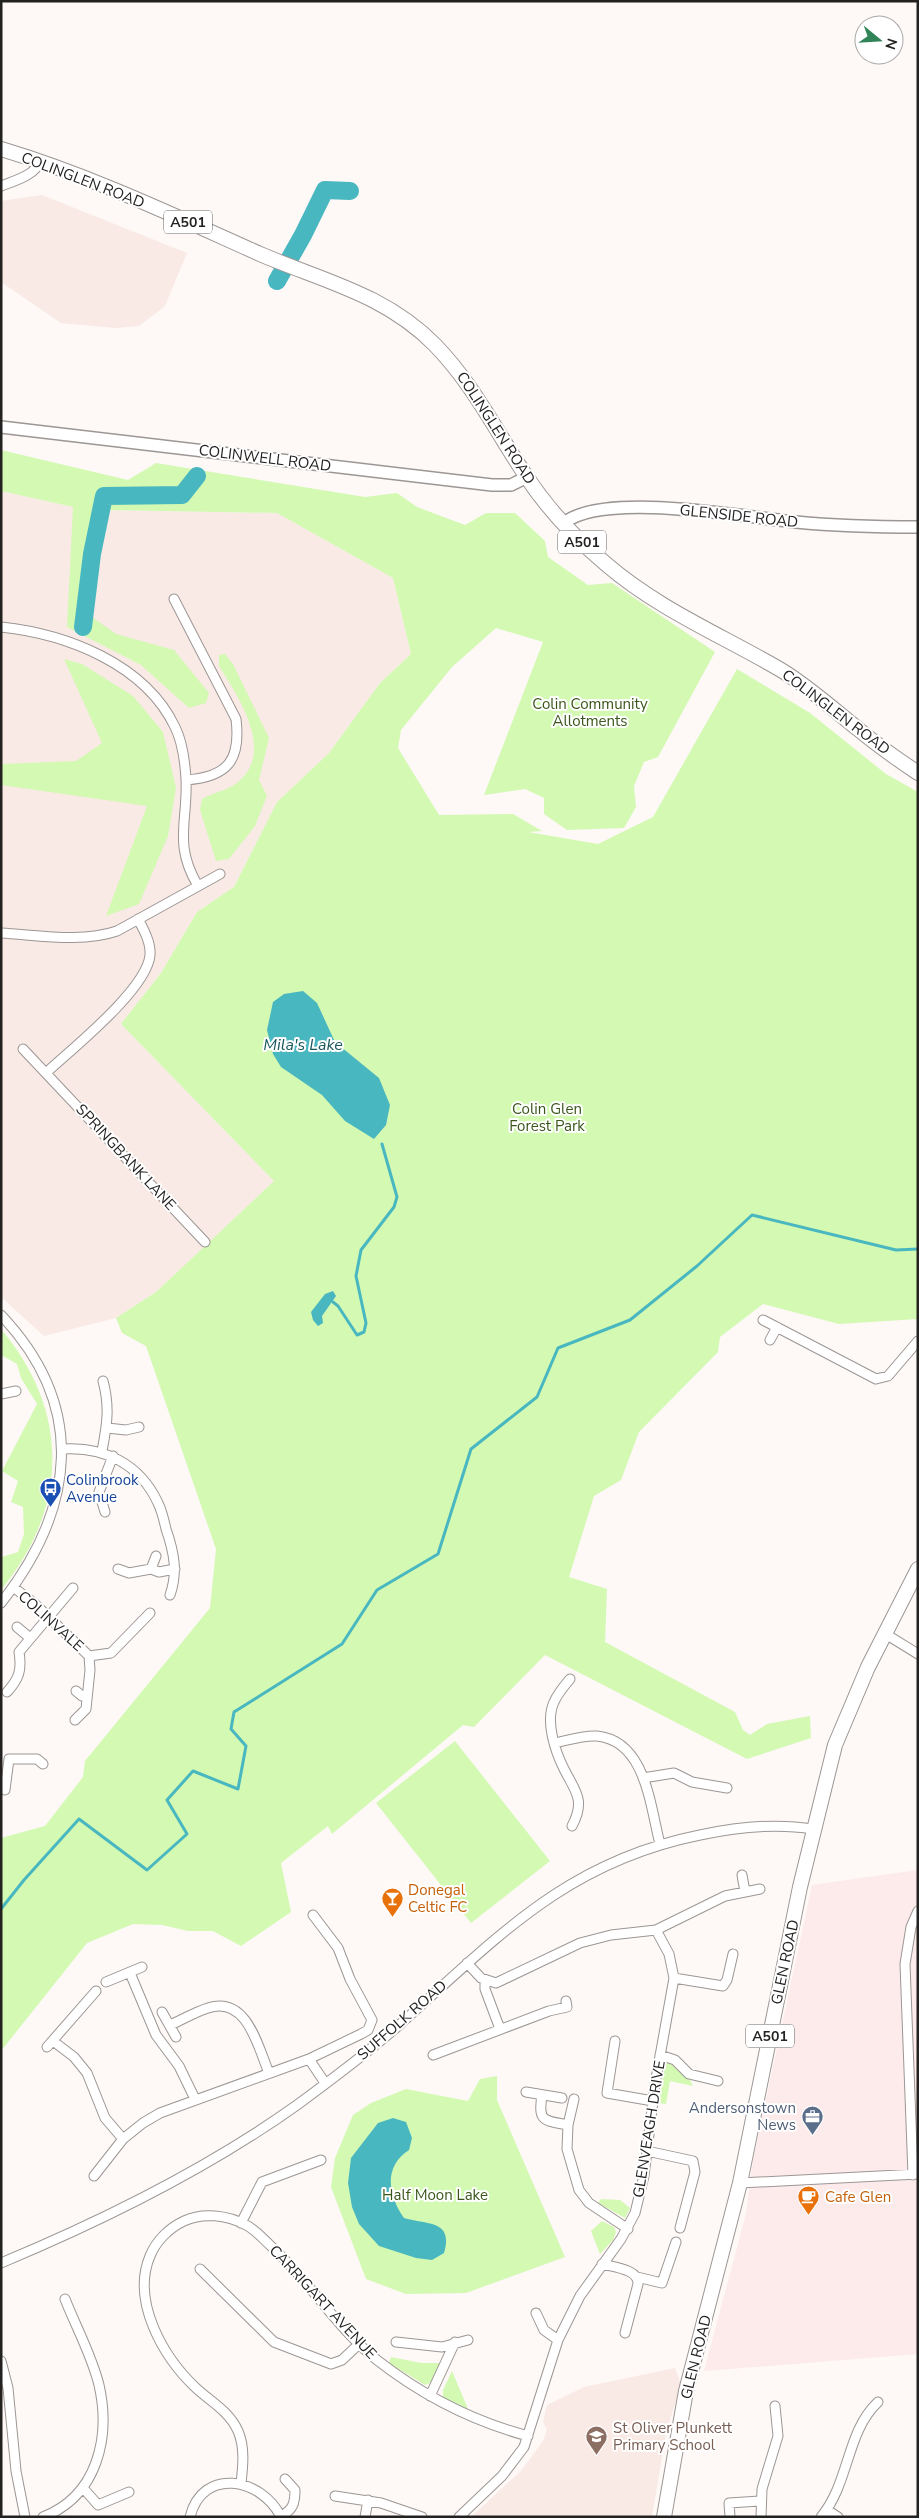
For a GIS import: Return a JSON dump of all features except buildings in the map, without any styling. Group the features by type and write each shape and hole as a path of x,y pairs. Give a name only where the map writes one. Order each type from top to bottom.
{"main road":[{"name":"COLINGLEN ROAD","path":"1,150 40,161 101,184 276,260 354,289 383,304 433,342 455,366 477,396 527,477 564,523 607,566 676,612 782,671 826,701 888,753 918,773"},
{"name":"GLEN ROAD","path":"664,2517 686,2391 740,2183 813,1829 835,1745 850,1705 884,1633 918,1569"}],"street":[{"path":"1,186 31,172 38,167 40,161"},
{"name":"COLINWELL ROAD","path":"1,427 492,485 511,485 527,477"},
{"name":"GLENSIDE ROAD","path":"564,523 574,516 589,511 626,508 690,511 841,525 918,527"},
{"path":"174,598 236,719 238,736 238,743 233,758 222,771 215,775 186,780"},
{"path":"1,627 30,631 78,646 107,660 136,679 161,703 176,729 182,746 186,780 183,850 189,870 198,886"},
{"path":"1,933 95,937 117,931 220,874"},
{"path":"47,1072 140,982 150,955 150,945 138,919"},
{"name":"SPRINGBANK LANE","path":"23,1049 47,1072 205,1242"},
{"path":"1,1315 32,1356 46,1381 58,1421 62,1449 60,1480 53,1515 36,1552 1,1603"},
{"path":"763,1320 876,1379 888,1376 918,1342"},
{"path":"770,1340 777,1327"},
{"path":"102,1451 107,1428 108,1400 103,1381"},
{"path":"1,1394 16,1391"},
{"path":"107,1428 126,1430 139,1427"},
{"path":"62,1449 102,1451 131,1466 145,1482 158,1503 171,1540 176,1578 170,1595"},
{"path":"105,1512 99,1492 113,1456"},
{"path":"151,1569 156,1556"},
{"path":"118,1569 129,1574 151,1569 159,1572 175,1569"},
{"name":"COLINVALE","path":"13,1587 89,1656"},
{"path":"7,1692 18,1679 21,1671 19,1652 47,1617 74,1588"},
{"path":"75,1720 86,1708 89,1656 111,1654 150,1613"},
{"path":"17,1627 30,1638"},
{"path":"884,1633 918,1654"},
{"path":"570,1679 555,1701 551,1727 564,1768 573,1782 578,1798 579,1807 572,1826"},
{"path":"76,1691 82,1696 87,1696"},
{"path":"555,1743 588,1736 606,1738 625,1747 631,1754 643,1778 660,1844"},
{"path":"5,1790 5,1757 37,1758 44,1764"},
{"path":"643,1778 674,1773 692,1782 727,1788"},
{"name":"SUFFOLK ROAD","path":"1,2263 108,2217 148,2196 252,2135 382,2040 512,1925 563,1888 608,1863 660,1844 733,1829 774,1827 813,1829"},
{"path":"742,1875 745,1892"},
{"path":"467,1963 485,1981 496,1984 559,1952 596,1938 656,1930 715,1900 760,1889"},
{"path":"740,2183 915,2174 905,1964 911,1927 918,1911"},
{"path":"94,2176 123,2139 152,2118 195,2099 309,2059 368,2030 372,2020 350,1979 338,1948 313,1915"},
{"name":"GLENVEAGH DRIVE","path":"459,2517 509,2468 524,2447 541,2388 558,2340 580,2296 628,2229 639,2200 660,2055 674,1978 669,1954 656,1930"},
{"path":"674,1978 723,1986 727,1980 733,1954"},
{"path":"106,1982 142,1967"},
{"path":"130,1973 156,2035 179,2066 195,2099"},
{"path":"485,1981 485,1989 500,2029"},
{"path":"96,1991 50,2044 74,2057 87,2073 105,2118 123,2139"},
{"path":"433,2055 500,2029 567,2007 566,2001"},
{"path":"170,2025 209,2007 227,2007 235,2010 246,2020 269,2073"},
{"path":"162,2012 176,2037"},
{"path":"615,2041 607,2093 653,2101"},
{"path":"660,2055 674,2060 689,2074 718,2081"},
{"path":"309,2059 325,2083"},
{"path":"526,2092 562,2098"},
{"path":"542,2095 541,2117 545,2120 568,2125"},
{"path":"574,2099 568,2125 569,2160 583,2196 628,2229"},
{"path":"647,2151 693,2161 695,2172 680,2228"},
{"path":"241,2223 262,2182 321,2160"},
{"name":"CARRIGART AVENUE","path":"241,2483 243,2459 238,2431 226,2413 196,2388 167,2353 156,2330 144,2284 151,2253 172,2228 188,2219 204,2216 223,2217 252,2229 290,2264 359,2344 390,2370 430,2396 480,2421 528,2436"},
{"path":"602,2264 633,2273 637,2277 662,2283 676,2242"},
{"path":"200,2269 274,2342 331,2364 342,2360 359,2344"},
{"path":"625,2333 638,2284 637,2277"},
{"path":"43,2517 68,2505 84,2489 98,2456 102,2427 101,2397 95,2374 65,2299"},
{"path":"536,2313 544,2330 558,2340"},
{"name":"CARRIGART AVENUE","path":"396,2342 442,2347 468,2340"},
{"path":"430,2396 455,2342"},
{"path":"1,2361 8,2388 6,2426 26,2517"},
{"path":"838,2517 824,2513 842,2482 862,2420 878,2402"},
{"path":"761,2517 760,2501 778,2436 775,2406"},
{"path":"190,2517 196,2502 206,2492 218,2485 241,2483 265,2494 281,2517 289,2512 295,2499 295,2490 285,2479"},
{"path":"84,2489 98,2506 129,2492"},
{"path":"335,2496 368,2500 422,2517"},
{"path":"366,2517 368,2500"},
{"path":"730,2517 729,2504 760,2501"}],"shaded area":[{"path":"42,195 187,253 165,306 139,326 116,328 61,323 1,282 1,201"},
{"path":"1,491 73,507 106,510 277,513 393,578 411,654 380,683 329,753 277,802 234,887 197,912 161,973 121,1024 274,1181 156,1292 116,1318 44,1336 1,1297"},
{"path":"918,1870 918,2354 704,2371 746,2214 753,2160 812,1885"},
{"name":"St Oliver Plunkett Primary School","path":"675,2368 681,2384 666,2433 652,2517 471,2517 521,2471 543,2441 547,2430 543,2422 547,2405 584,2387"}],"green space":[{"name":"Colin Glen Forest Park","path":"1,450 128,480 156,463 365,497 397,493 417,507 465,525 486,513 515,513 545,541 548,557 588,585 612,583 715,652 658,757 644,762 634,786 636,807 624,828 567,830 544,814 544,798 525,789 484,795 543,642 496,628 452,667 401,730 398,748 439,815 513,814 542,831 528,832 598,844 653,817 737,669 810,713 886,774 918,792 918,1319 839,1324 763,1304 720,1337 718,1352 639,1432 621,1480 594,1496 569,1577 607,1589 605,1642 735,1712 743,1730 750,1735 767,1724 810,1716 811,1738 747,1759 545,1655 474,1727 463,1725 332,1834 328,1826 281,1863 291,1912 241,1946 213,1931 188,1931 162,1925 133,1924 87,1943 1,2051 1,1838 45,1826 83,1777 85,1761 210,1608 216,1549 146,1346 122,1333 116,1318 156,1292 274,1181 121,1024 161,973 197,912 234,887 277,802 329,753 380,683 411,654 393,578 277,513 107,510 92,617 116,634 174,650 209,693 206,703 189,708 141,665 67,627 73,507 1,491"},
{"path":"225,654 233,664 269,738 259,780 267,796 255,826 229,859 216,861 200,810 202,799 234,785 247,773 253,758 254,743 244,710 219,666 219,655"},
{"path":"64,659 82,664 133,696 163,732 176,788 168,836 139,904 106,916 147,806 1,785 1,764 76,761 102,743"},
{"path":"1,1329 24,1360 40,1393 49,1426 52,1459 49,1493 39,1526 23,1558 1,1590 2,1557 18,1552 24,1534 23,1507 11,1502 18,1481 2,1471 37,1404 21,1378 17,1364 1,1355"},
{"path":"455,1741 550,1861 471,1923 376,1803"},
{"path":"671,2062 690,2080 693,2086 670,2081 666,2104 659,2103 665,2063"},
{"name":"Half Moon Lake","path":"497,2076 497,2100 565,2257 466,2293 406,2294 366,2279 331,2187 335,2158 353,2115 371,2103 406,2089 468,2101 480,2079"},
{"path":"601,2199 620,2200 630,2208 625,2218 598,2203"},
{"path":"602,2221 614,2227 616,2232 613,2240 600,2254 591,2231"},
{"path":"391,2357 421,2363 440,2363 432,2382 425,2385 389,2363"},
{"path":"452,2371 468,2409 443,2397 443,2390"}],"water":[{"name":"Mila's Lake","path":"303,991 317,1003 335,1042 379,1078 390,1105 386,1125 374,1139 345,1121 322,1095 281,1067 273,1054 267,1030 273,1002 284,994"},
{"path":"333,1291 336,1296 322,1316 323,1323 318,1326 313,1320 311,1312 325,1294"},
{"name":"Half Moon Lake","path":"393,2118 406,2122 412,2138 409,2150 395,2165 392,2173 391,2182 394,2200 404,2218 436,2225 442,2229 446,2242 444,2253 432,2260 416,2258 379,2246 359,2224 352,2207 348,2183 351,2158 378,2123"}],"waterway":[{"path":"277,281 303,235 325,190 350,191"},
{"path":"83,627 92,554 104,496 182,495 197,476"},
{"path":"333,1302 338,1306 357,1335 364,1332 366,1323 356,1276 361,1250 394,1207 397,1197 382,1144"},
{"path":"1,1909 24,1880 79,1819 147,1870 187,1834 167,1800 193,1771 238,1789 246,1746 231,1729 234,1712 342,1644 377,1590 438,1554 471,1449 537,1397 558,1348 630,1320 697,1266 752,1215 896,1250 918,1249"}],"place":[{"name":"Colinbrook Avenue","path":"50,1508"},
{"name":"Donegal Celtic FC","path":"392,1918"},
{"name":"Andersonstown News","path":"812,2136"},
{"name":"Cafe Glen","path":"809,2216"},
{"name":"St Oliver Plunkett Primary School","path":"597,2456"}],"park label":[{"name":"Colin Community Allotments","path":"590,712"}]}
